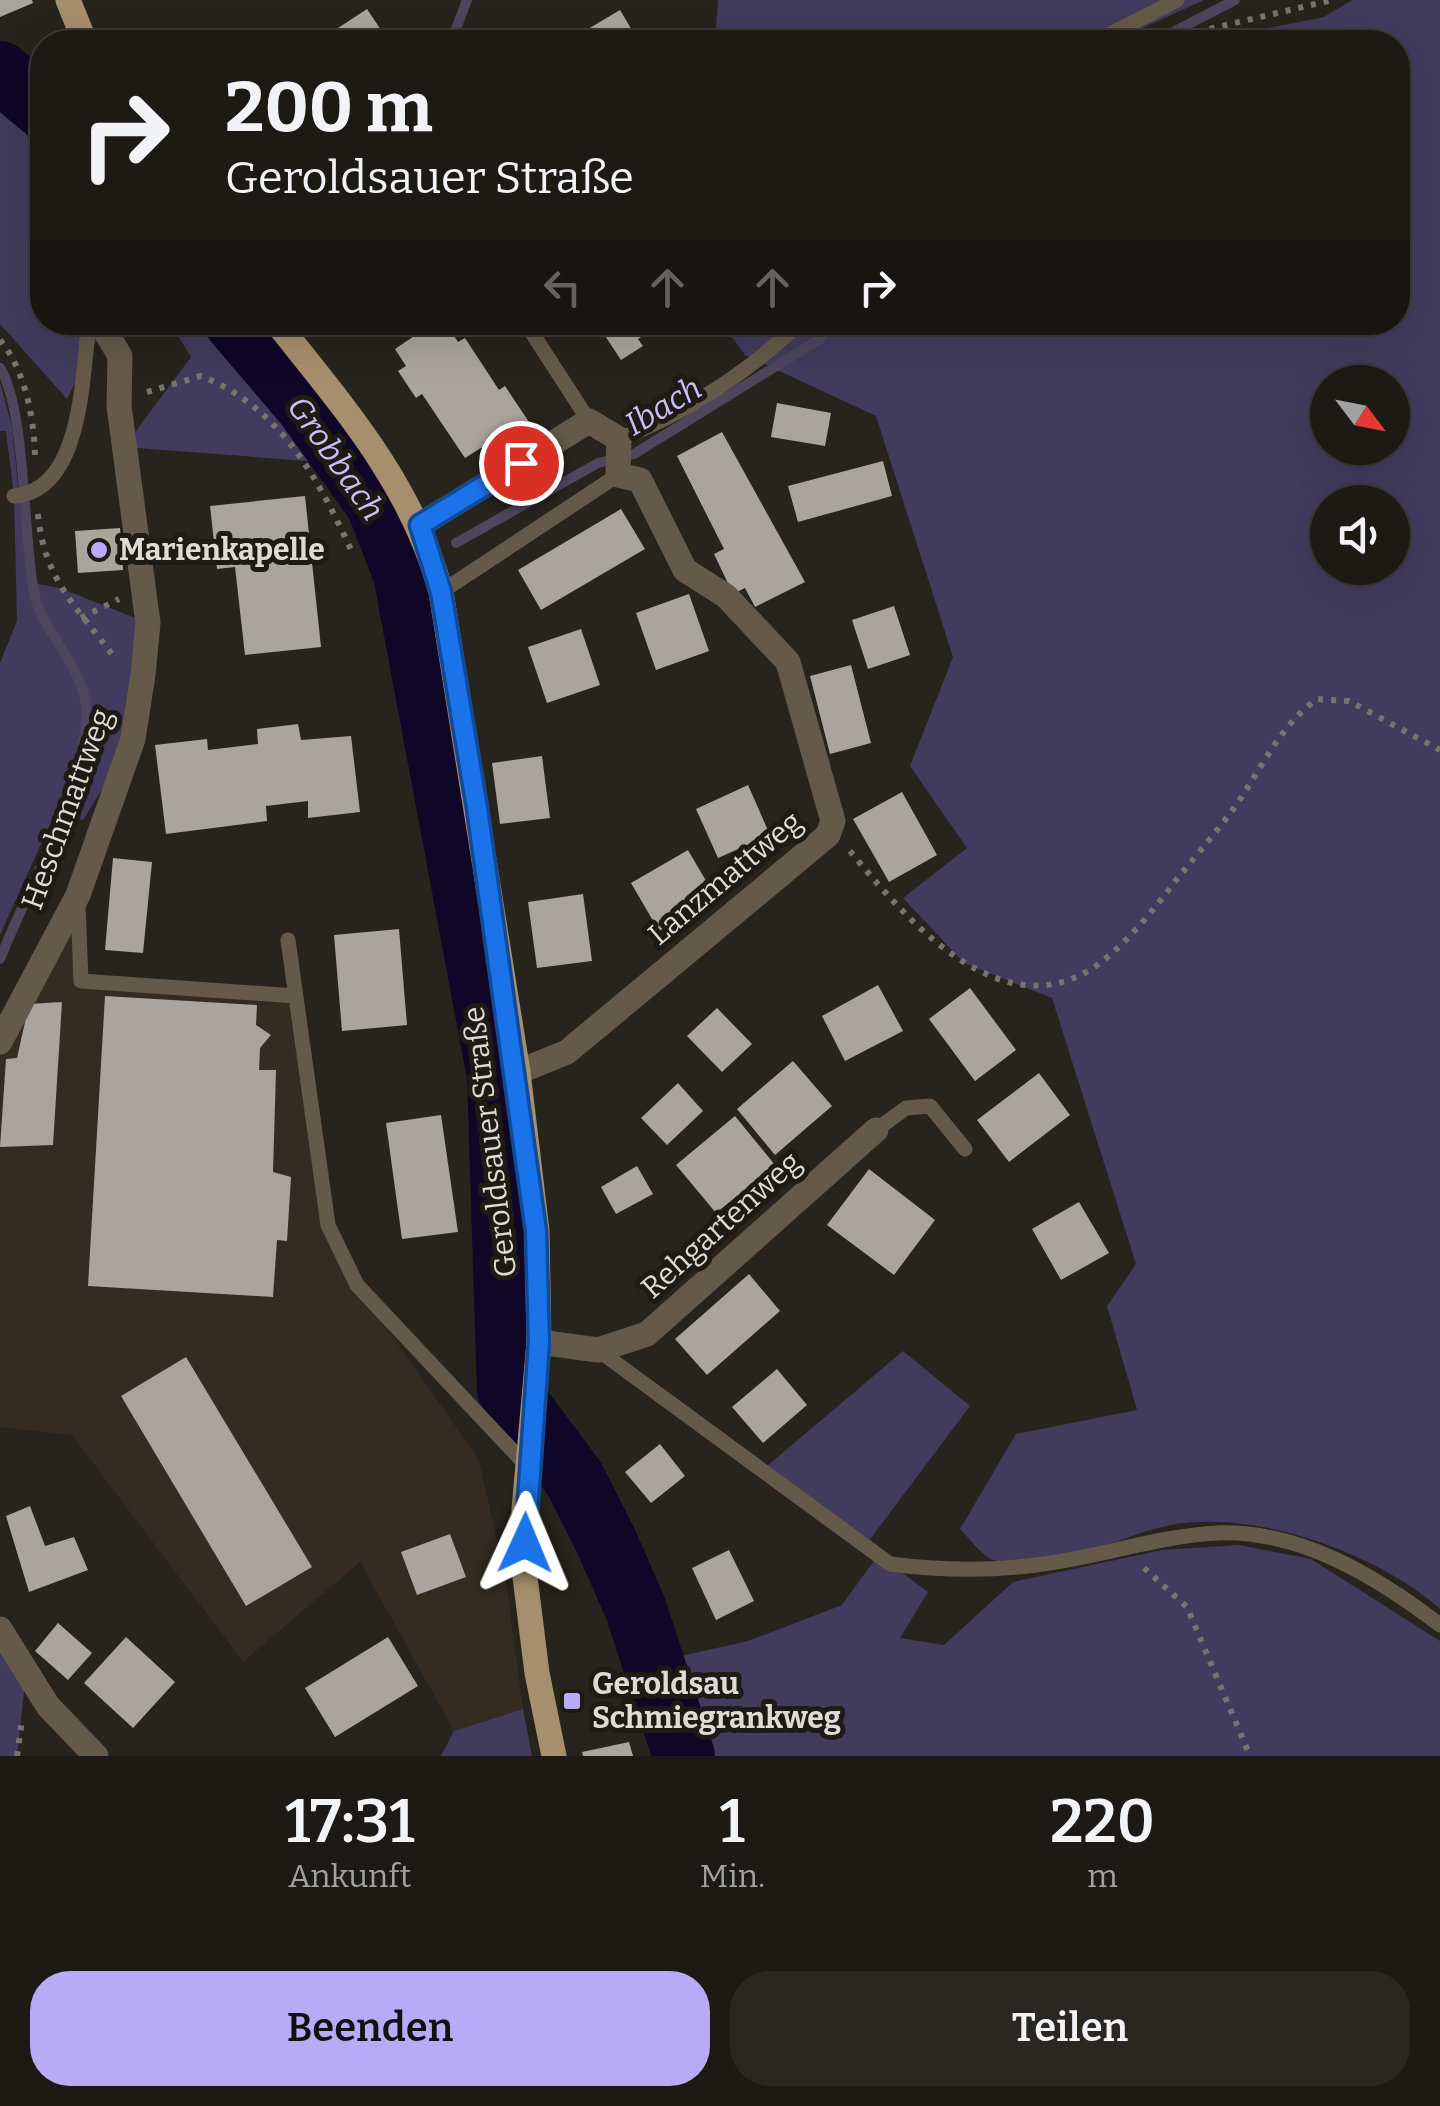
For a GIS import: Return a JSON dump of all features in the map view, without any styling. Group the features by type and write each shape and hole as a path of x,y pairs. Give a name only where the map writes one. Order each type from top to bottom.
{"main road":[{"path":"68,0 80,30"},
{"name":"Geroldsauer Straße","path":"286,335 386,462 420,525 441,592 518,1072 536,1231 538,1354 528,1466 528,1609 554,1756"}],"street":[{"name":"Heschmattweg","path":"0,1042 78,894 133,739 148,622 119,406 120,356 108,335"},
{"path":"420,525 589,421 619,457"},
{"name":"Lanzmattweg","path":"518,1072 567,1052 828,835 833,821 788,662 726,596 685,570 640,480 619,457"},
{"name":"Rehgartenweg","path":"538,1354 598,1350 648,1334 876,1130"},
{"path":"0,1629 48,1706 96,1756"}],"lane":[{"path":"1118,30 1177,0"},
{"path":"26,494 52,480 75,431 87,335"},
{"path":"533,335 589,421"},
{"path":"441,592 619,457 650,427 741,370 784,335"},
{"path":"78,894 80,981 296,996"},
{"path":"288,940 328,1225 357,1285 528,1466"},
{"path":"876,1130 906,1108 930,1106 966,1149"},
{"path":"598,1350 890,1564 926,1568 1036,1566 1218,1533 1310,1548 1384,1582 1440,1625"}],"path":[{"path":"1205,30 1330,1"},
{"path":"0,340 16,360 35,435 26,494 41,548 80,618 93,628 118,662"},
{"path":"119,406 161,384 201,376 227,386 261,408 300,458 331,505 352,552"},
{"path":"828,835 849,850 934,941 964,964 999,980 1058,982 1098,964 1154,909 1236,804 1294,716 1316,699 1349,701 1440,750"},
{"path":"1144,1568 1187,1607 1250,1756"}],"shaded area":[{"path":"718,0 1204,0 1138,30 716,30"},
{"path":"1352,0 1440,0 1440,1609 1383,1570 1350,1554 1276,1530 1239,1524 1171,1525 1037,1564 993,1560 960,1529 1016,1434 1137,1410 1107,1306 1136,1264 1052,998 964,963 903,898 967,848 910,766 953,657 876,416 745,355 731,335 1410,335 1410,30 1258,30 1324,17"},
{"path":"0,84 30,142 30,335 99,335 67,399 0,324"},
{"path":"177,335 267,335 372,466 124,447 191,357"},
{"path":"0,382 12,427 28,582 60,588 148,623 133,739 83,820 55,813 0,935 0,663 17,621 14,496 6,431 0,431"},
{"path":"78,895 81,981 296,996 328,1225 357,1285 479,1460 506,1580 523,1709 454,1731 360,1562 243,1662 72,1435 0,1427 0,1040"},
{"path":"903,1351 970,1406 865,1546 760,1472"},
{"path":"1239,1545 1311,1559 1440,1641 1440,1756 695,1756 663,1660 748,1641 842,1605 878,1555 928,1592 900,1638 944,1645 1013,1582 1162,1550"},
{"path":"0,1627 26,1674 17,1756 0,1756"},
{"path":"523,1709 532,1756 441,1756 454,1731"}],"building":[{"path":"0,0 32,0 33,3 0,17"},
{"path":"367,9 381,30 335,30"},
{"path":"620,10 632,30 586,30"},
{"path":"416,335 453,335 458,342 465,338 499,390 505,386 531,425 488,453 484,446 465,458 422,394 416,398 398,371 406,366 395,349"},
{"path":"605,335 644,335 638,339 643,346 621,360"},
{"path":"777,403 831,413 825,446 771,437"},
{"path":"722,432 805,582 755,607 745,588 733,594 714,554 724,549 677,456"},
{"path":"883,461 892,496 798,522 788,486"},
{"path":"305,496 321,647 245,655 235,567 217,569 210,506"},
{"path":"621,509 645,549 541,610 518,570"},
{"name":"Marienkapelle","path":"120,528 123,570 78,573 75,531"},
{"path":"689,594 709,651 656,670 636,613"},
{"path":"894,606 910,655 868,669 852,620"},
{"path":"581,629 600,685 547,703 528,647"},
{"path":"851,665 871,743 830,754 810,676"},
{"path":"298,724 301,740 351,736 360,812 308,818 308,801 266,806 267,821 166,834 155,745 207,739 208,750 258,744 257,729"},
{"path":"542,756 550,818 500,824 492,763"},
{"path":"748,785 770,835 718,858 696,809"},
{"path":"902,792 937,855 889,882 853,819"},
{"path":"688,850 716,898 659,931 631,883"},
{"path":"113,858 152,862 143,953 105,950"},
{"path":"583,894 592,961 537,968 528,902"},
{"path":"399,929 407,1025 342,1031 334,935"},
{"path":"878,985 903,1031 845,1061 822,1016"},
{"path":"970,988 1016,1050 975,1081 929,1019"},
{"path":"105,996 257,1005 256,1025 271,1035 260,1048 259,1070 276,1070 273,1172 291,1177 287,1241 277,1240 273,1297 88,1286"},
{"path":"62,1002 53,1145 0,1147 6,1059 17,1058 29,1004"},
{"path":"717,1008 752,1044 722,1072 687,1036"},
{"path":"793,1061 832,1106 775,1155 737,1109"},
{"path":"1039,1073 1070,1115 1009,1162 977,1120"},
{"path":"678,1083 703,1111 667,1145 641,1118"},
{"path":"441,1115 458,1232 402,1239 386,1123"},
{"path":"735,1116 775,1165 716,1213 676,1165"},
{"path":"637,1166 653,1194 616,1214 601,1187"},
{"path":"869,1169 935,1220 894,1275 827,1225"},
{"path":"1079,1202 1109,1253 1061,1280 1032,1229"},
{"path":"749,1274 780,1311 707,1375 675,1339"},
{"path":"186,1357 312,1567 246,1606 121,1396"},
{"path":"777,1369 807,1405 763,1443 732,1407"},
{"path":"660,1444 685,1476 651,1503 625,1472"},
{"path":"30,1506 45,1546 74,1537 88,1570 29,1592 6,1516"},
{"path":"450,1534 466,1577 417,1595 401,1552"},
{"path":"729,1550 754,1601 716,1620 692,1568"},
{"path":"58,1623 92,1653 68,1680 35,1651"},
{"path":"126,1637 175,1682 133,1728 84,1683"},
{"path":"388,1637 418,1686 335,1737 305,1688"},
{"path":"629,1742 633,1756 583,1756 582,1752"}],"waterway":[{"path":"456,30 467,0"},
{"name":"Ibach","path":"1177,30 1235,0"},
{"name":"Grobbach","path":"0,72 30,97"},
{"name":"Grobbach","path":"246,335 305,404 377,504 404,574 498,1076 508,1390 574,1478 606,1541 635,1607 684,1756"},
{"name":"Ibach","path":"456,543 598,463 634,454 823,335"},
{"path":"0,368 15,413 30,568 38,608 74,670 86,704 81,752 63,813 0,959"}],"place":[{"name":"Marienkapelle","path":"99,550"},
{"name":"Geroldsau Schmiegrankweg","path":"572,1701"}],"route":[{"path":"521,463 420,525 441,592 477,808 518,1072 536,1231 539,1342 524,1509 525,1543"}]}
